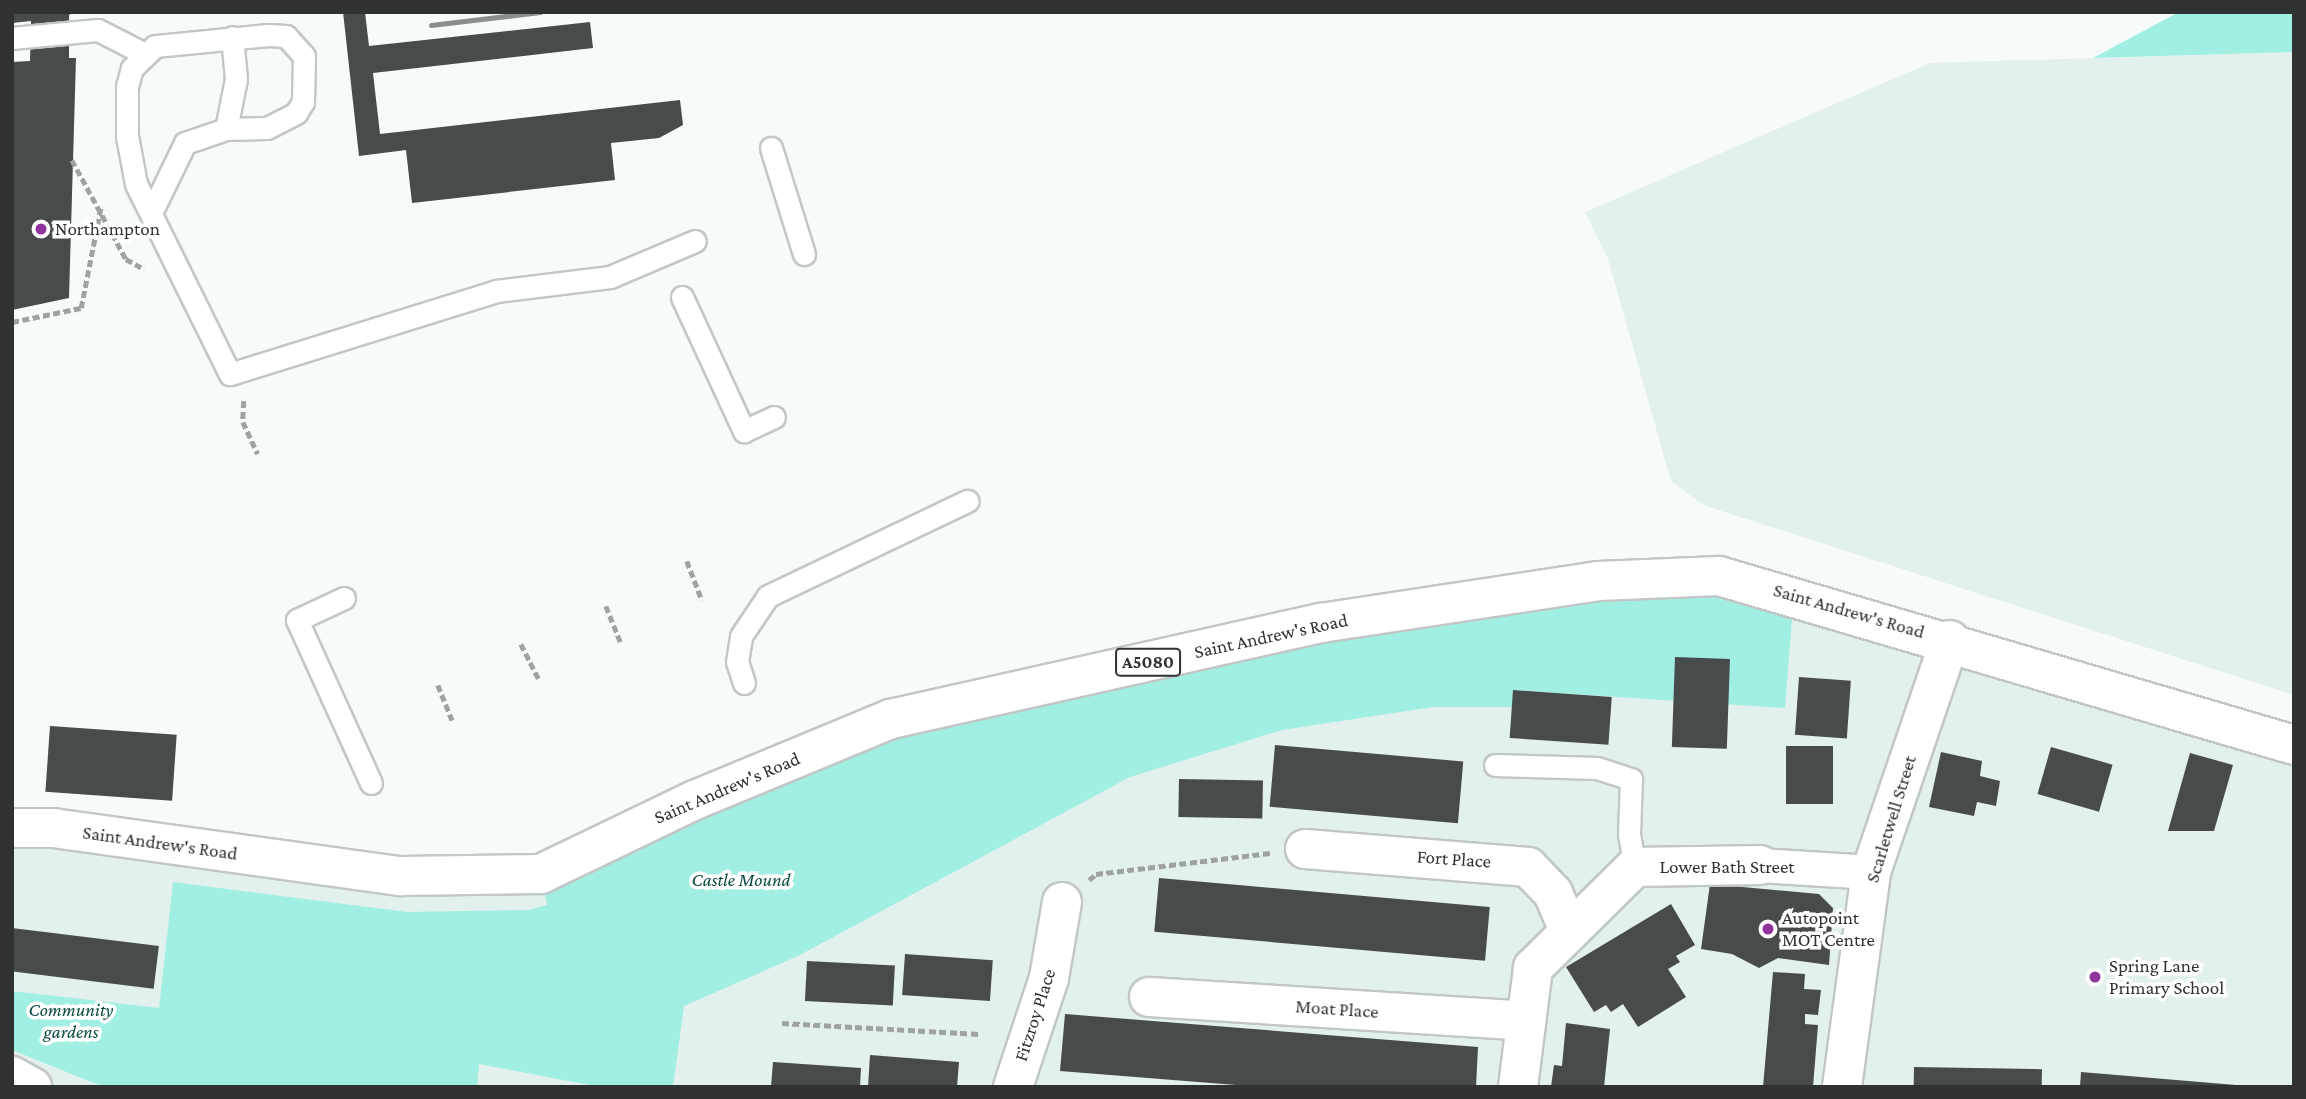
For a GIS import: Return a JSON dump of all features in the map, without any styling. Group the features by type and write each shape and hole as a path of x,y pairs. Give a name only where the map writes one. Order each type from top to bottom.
{"main road":[{"name":"Saint Andrew's Road","path":"12,828 53,828 401,876 541,874 695,800 891,719 1321,623 1467,599 1598,582 1719,576 1950,640 2294,745"},
{"name":"Scarletwell Street","path":"1842,1087 1871,872 1950,640"},
{"name":"Fort Place","path":"1305,849 1528,867 1553,893 1568,929"},
{"name":"Lower Bath Street","path":"1518,1087 1533,968 1568,929 1635,867 1760,865"},
{"name":"Fitzroy Place","path":"1013,1087 1049,978 1062,902"},
{"name":"Moat Place","path":"1149,997 1526,1021"},
{"path":"12,1076 32,1087"}],"street":[{"name":"Lower Bath Street","path":"1760,865 1871,872"}],"lane":[{"path":"12,38 99,30 143,53"},
{"path":"151,214 186,143 226,129 285,123 303,102 304,56 286,36 174,40 143,53 127,87 127,136 136,184 187,294 230,374 496,291 610,277 695,241"},
{"path":"226,129 236,79 232,37"},
{"path":"771,148 804,254"},
{"path":"682,297 744,431 774,417"},
{"path":"744,682 737,663 741,636 768,596 967,501"},
{"path":"344,598 297,620 371,783"},
{"path":"1495,765 1597,768 1631,779 1629,834 1635,867"}],"path":[{"path":"72,160 101,205 126,259 187,294"},
{"path":"12,322 81,308 101,205"},
{"path":"244,401 243,422 258,454"},
{"path":"687,561 702,600"},
{"path":"606,606 621,643"},
{"path":"521,644 539,679"},
{"path":"438,685 452,720"},
{"path":"1062,902 1096,874 1305,849"},
{"path":"782,1023 980,1034"}],"shaded area":[{"path":"2294,52 2294,695 1703,505 1671,481 1608,259 1585,212 1930,63"},
{"path":"1649,579 2294,745 2294,1087 12,1087 12,828 541,874"}],"green space":[{"path":"2179,12 2294,12 2294,52 2093,58"},
{"name":"Castle Mound","path":"1794,594 1785,708 1513,690 1513,707 1433,707 1282,730 1130,777 798,956 684,1006 673,1087 595,1086 479,1064 477,1087 104,1087 12,1050 12,991 159,1008 173,882 407,912 529,910 547,905 544,888 891,719 1493,595"}],"building":[{"name":"Northampton","path":"12,12 74,12 69,15 69,58 76,58 69,298 12,310 12,62 30,61 31,21 12,23"},
{"path":"343,12 365,12 369,46 590,22 593,48 373,73 380,134 680,100 683,125 659,138 611,143 615,180 412,203 406,150 359,156"},
{"path":"1675,657 1730,659 1727,749 1672,747"},
{"path":"1799,677 1851,681 1847,738 1795,735"},
{"path":"1513,690 1612,697 1608,745 1510,738"},
{"path":"50,726 177,735 172,801 45,792"},
{"path":"1275,745 1463,761 1458,823 1270,807"},
{"path":"1786,746 1833,746 1833,804 1786,804"},
{"path":"2051,747 2113,765 2099,812 2037,794"},
{"path":"1941,752 1982,761 1980,776 2000,781 1996,806 1977,802 1974,816 1929,807"},
{"path":"2190,753 2233,765 2214,831 2168,831"},
{"path":"1179,779 1263,780 1262,818 1178,817"},
{"path":"1159,878 1490,907 1485,961 1154,932"},
{"name":"Autopoint MOT Centre","path":"1710,884 1819,894 1833,908 1829,965 1778,958 1759,968 1732,954 1701,949"},
{"path":"1671,904 1695,945 1676,956 1680,962 1668,969 1686,997 1638,1027 1623,1004 1611,1012 1606,1005 1594,1012 1566,967"},
{"path":"12,928 159,946 154,989 12,971"},
{"path":"905,954 993,960 990,1001 902,995"},
{"path":"807,961 895,966 893,1006 805,1001"},
{"path":"1773,972 1805,974 1804,989 1821,990 1818,1015 1805,1014 1805,1024 1818,1025 1813,1087 1763,1087"},
{"path":"1065,1014 1478,1047 1476,1087 1261,1087 1060,1071"},
{"path":"1566,1023 1610,1029 1604,1087 1551,1087 1554,1065 1562,1066"},
{"path":"870,1055 959,1062 957,1087 868,1087"},
{"path":"773,1062 861,1068 860,1087 771,1087"},
{"path":"1914,1067 2042,1069 2042,1087 1914,1087"},
{"path":"2081,1072 2236,1085 2236,1087 2080,1087"}],"railway":[{"path":"431,25 540,12"}],"place":[{"name":"Northampton","path":"41,229"},
{"name":"Autopoint MOT Centre","path":"1768,929"},
{"name":"Spring Lane Primary School","path":"2095,977"}],"park label":[{"name":"Community gardens","path":"71,1021"}]}
